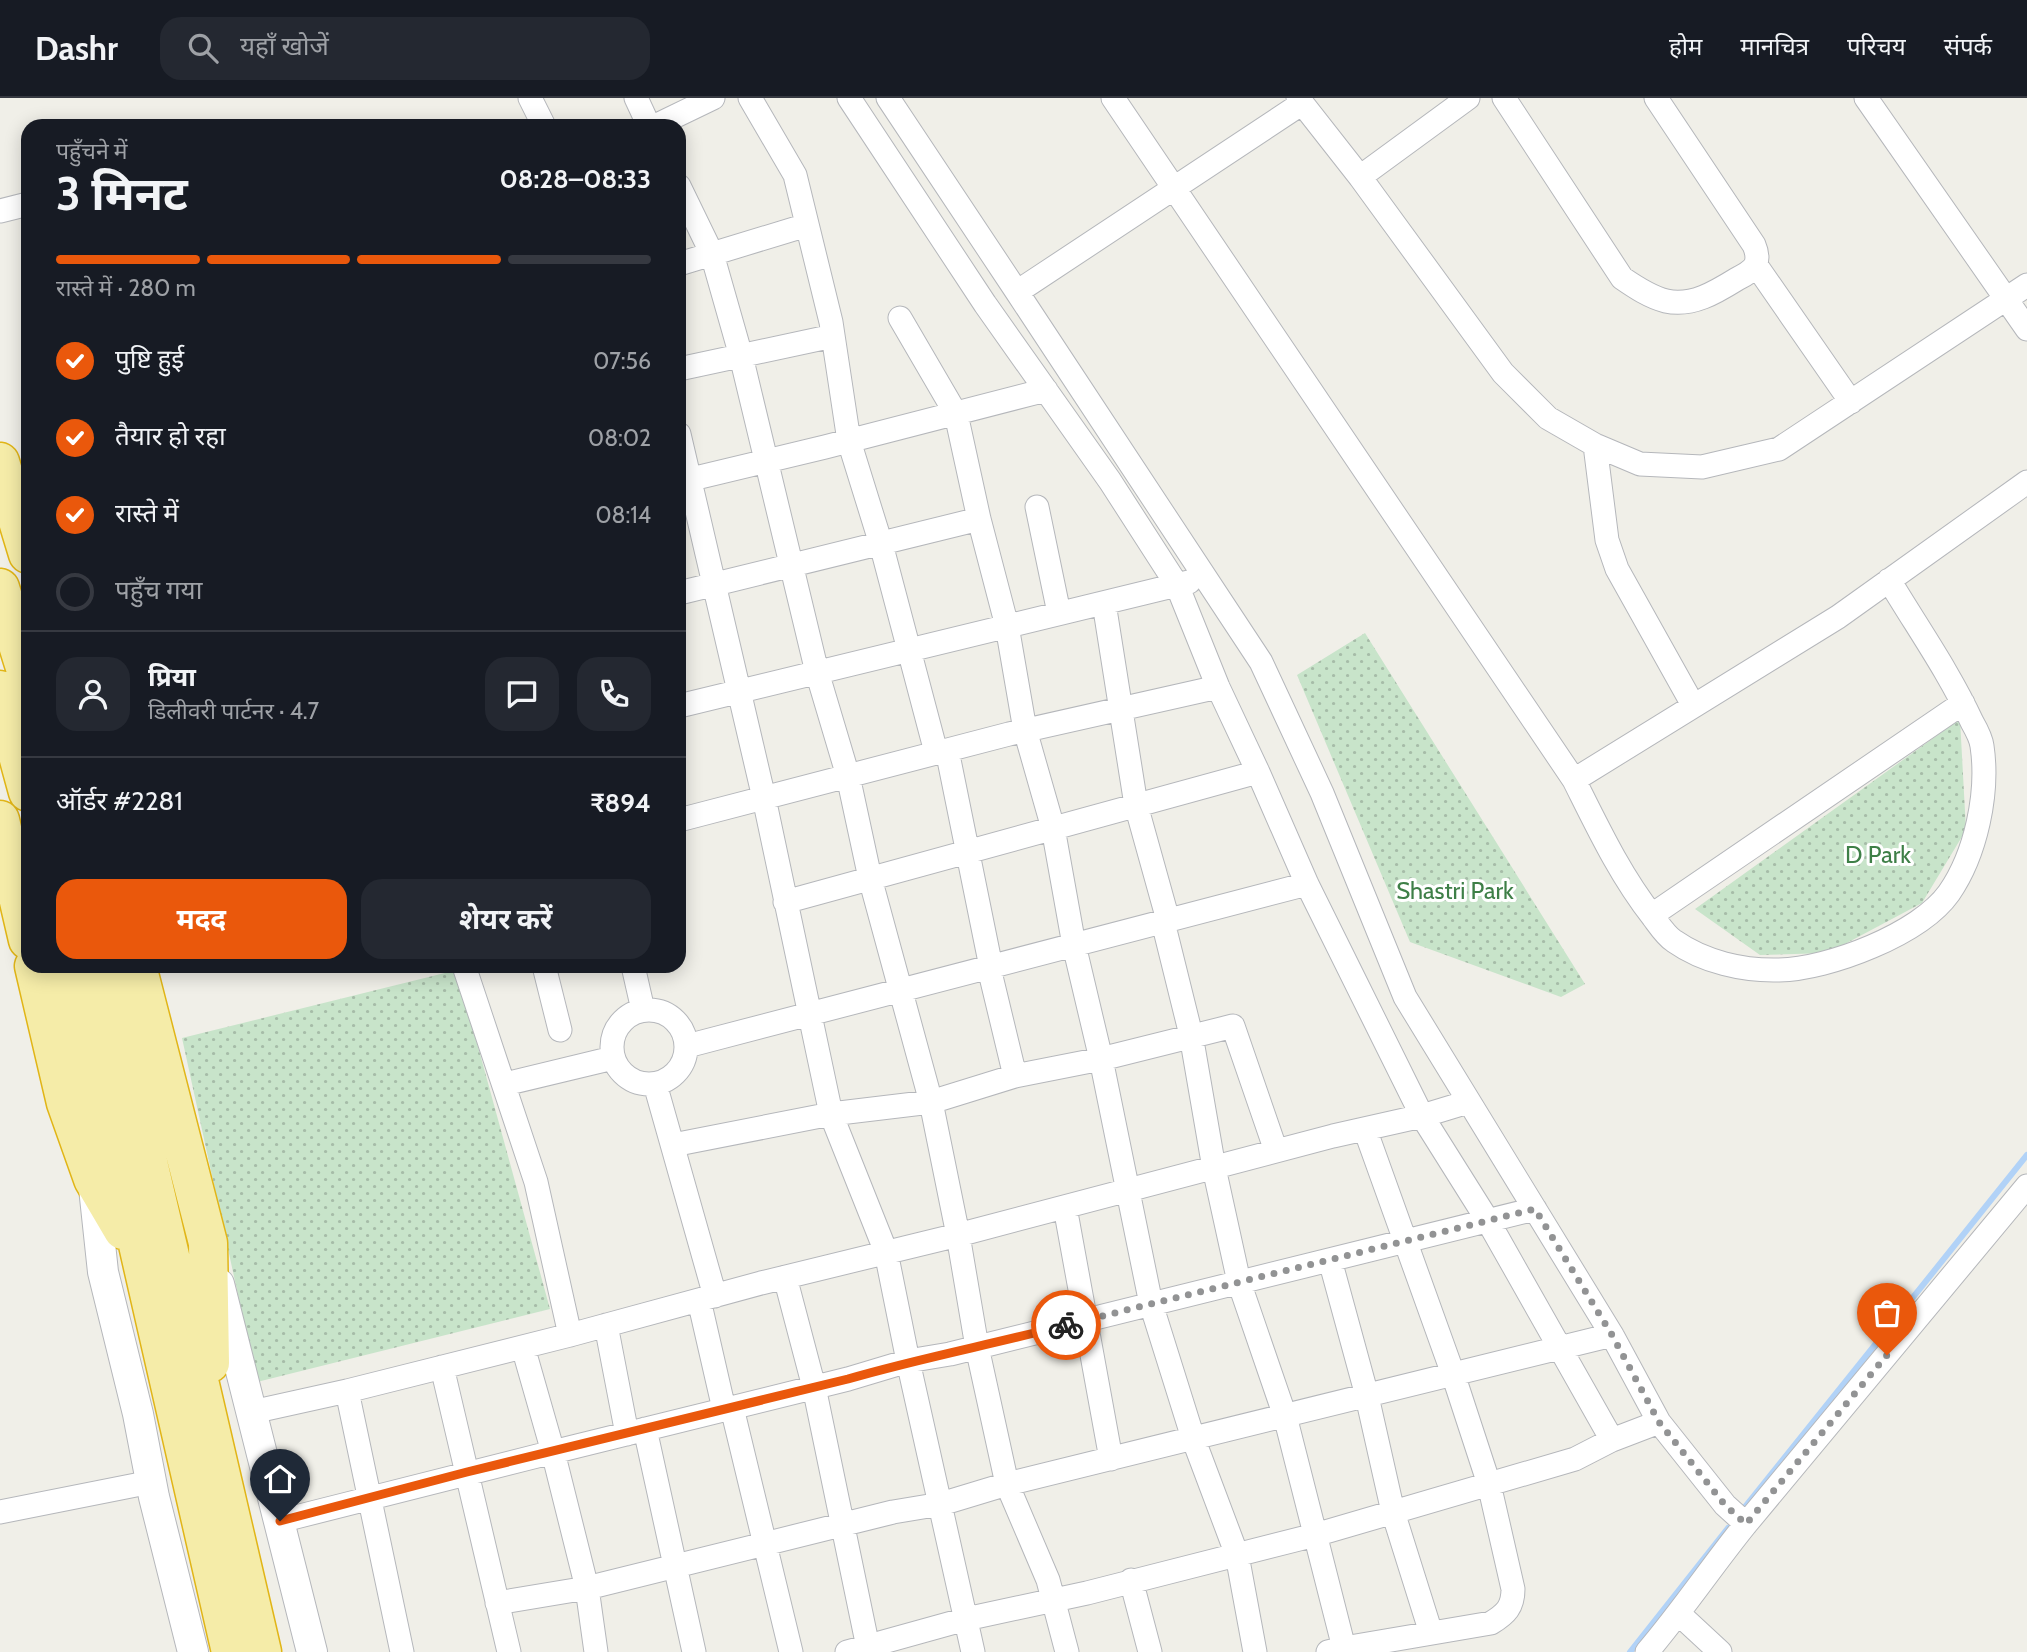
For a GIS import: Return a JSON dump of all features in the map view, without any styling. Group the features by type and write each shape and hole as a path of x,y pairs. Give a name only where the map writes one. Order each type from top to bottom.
{"highway":[{"path":"0,462 21,508"},
{"path":"0,588 21,655"},
{"path":"0,690 21,766"},
{"path":"0,820 21,910"},
{"path":"36,973 66,1103 93,1179 142,1262"},
{"path":"73,973 142,1262 230,1652"},
{"path":"104,973 262,1652"},
{"path":"139,973 208,1242 210,1371 202,1399"}],"street":[{"path":"530,98 540,119"},
{"path":"636,98 646,119"},
{"path":"670,119 713,98"},
{"path":"750,98 795,175 833,336 849,441 881,544 909,650 942,751 968,851 991,967 989,968 1015,1076"},
{"path":"849,98 985,304 1110,481 1177,584 1218,687 1307,884 1422,1116 1488,1221 1612,1440"},
{"path":"888,98 1261,662 1322,793 1405,997 1612,1335 1659,1422 1738,1516"},
{"path":"1113,98 1574,780 1625,880 1671,940 1723,964 1781,970 1836,959 1881,943 1930,913 1949,893 1966,860 1977,823 1983,791 1982,744 1963,703 1889,580"},
{"path":"1360,177 1468,98"},
{"path":"1504,98 1622,278 1636,288 1665,301 1693,300 1707,297 1756,265"},
{"path":"1656,98 1754,245 1757,252 1756,265 1851,402"},
{"path":"1867,98 2027,329"},
{"path":"1017,292 1299,101 1360,177 1503,373 1548,418 1595,445 1640,464 1702,467 1779,449 2027,285"},
{"path":"686,201 712,254 741,356 817,672 848,776 870,878 930,1102 958,1235 977,1347 1007,1484 1048,1580 1067,1652"},
{"path":"0,211 21,206"},
{"path":"686,262 807,225"},
{"path":"900,318 956,414 978,519 1007,626 1025,730 1053,828 1074,945 1101,1059 1151,1304 1193,1438 1237,1555 1255,1652"},
{"path":"686,368 833,336"},
{"path":"686,481 1046,390"},
{"path":"1595,445 1607,540 1618,569 1693,705"},
{"path":"1574,780 1838,617 2027,482"},
{"path":"686,488 714,584 764,798 831,1114 886,1252 973,1652"},
{"path":"1037,506 1059,614"},
{"path":"686,591 978,519"},
{"path":"686,704 1177,584 1207,579"},
{"path":"1104,603 1136,805 1168,920 1165,930 1191,1035 1214,1168 1239,1282 1285,1416 1315,1535 1336,1650 1491,1623 1511,1607 1513,1589 1489,1484 1453,1374 1365,1129"},
{"path":"686,818 1025,730 1218,687"},
{"path":"1652,915 1963,703"},
{"path":"785,902 1258,772"},
{"path":"687,1046 1307,884"},
{"path":"466,973 536,1182 570,1335"},
{"path":"546,973 561,1030"},
{"path":"635,973 643,1010"},
{"path":"643,1010 654,1010 674,1018 685,1036 687,1046 681,1067 674,1075 655,1084 645,1084 625,1076 613,1058 611,1048 617,1027 633,1013 643,1010"},
{"path":"673,1145 831,1114 930,1102 1015,1076 1101,1059 1233,1026 1276,1151"},
{"path":"505,1084 613,1058"},
{"path":"655,1084 673,1145 728,1408 766,1544 791,1652"},
{"path":"252,1412 523,1347 1468,1102"},
{"path":"93,1179 103,1272 193,1652"},
{"path":"1647,1652 1679,1614 1708,1571 1738,1516 2027,1186"},
{"path":"1065,1207 1111,1459"},
{"path":"280,1521 908,1361 977,1347 1535,1209"},
{"path":"208,1242 312,1652"},
{"path":"1330,1260 1367,1396 1393,1512 1431,1633"},
{"path":"785,1277 814,1387 844,1525 861,1650 966,1619 1054,1600 1315,1535 1575,1459 1612,1440 1659,1422"},
{"path":"606,1325 674,1567 694,1652"},
{"path":"497,1603 587,1588 940,1504 1007,1484 1612,1335"},
{"path":"523,1347 587,1588 596,1652"},
{"path":"442,1367 509,1652"},
{"path":"347,1391 402,1652"},
{"path":"0,1512 151,1482"},
{"path":"1131,1580 1150,1652"},
{"path":"1679,1614 1720,1652"}],"green space":[{"name":"Shastri Park","path":"1365,633 1585,984 1561,997 1410,942 1297,675"},
{"name":"D Park","path":"1960,719 1966,830 1922,903 1828,953 1760,955 1695,909"},
{"path":"445,973 458,973 550,1309 257,1382 182,1038"}],"waterway":[{"path":"1741,1512 2027,1155"},
{"path":"1630,1652 1728,1528"}],"way so far":[{"path":"1066,1325 1535,1209 1612,1335 1659,1422 1725,1505 1746,1524 1887,1355"}],"route":[{"path":"280,1521 467,1472 848,1379 908,1361 950,1354 1066,1325"}]}
